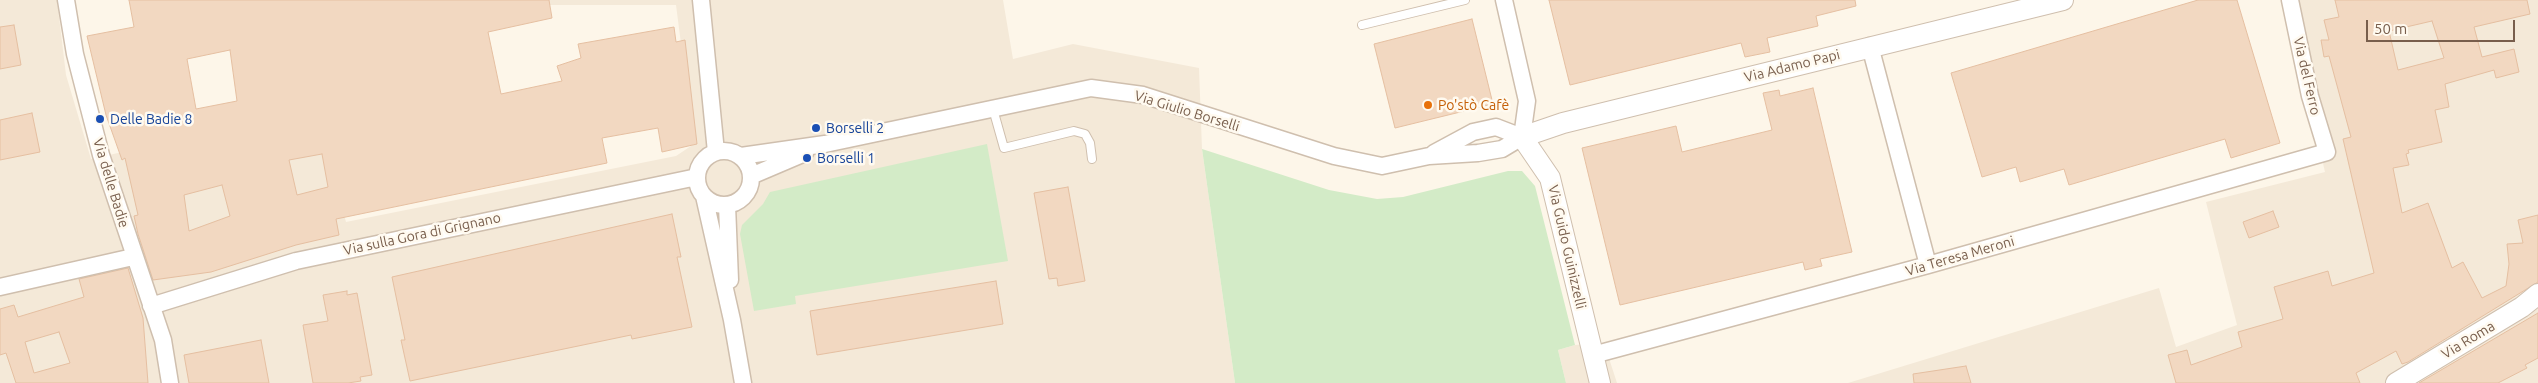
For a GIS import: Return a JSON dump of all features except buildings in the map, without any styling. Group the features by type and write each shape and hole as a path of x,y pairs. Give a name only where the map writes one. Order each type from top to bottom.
{"street":[{"name":"Via delle Badie","path":"66,0 75,54 101,155 133,257 163,340 170,383"},
{"path":"701,0 716,152"},
{"path":"1504,0 1527,101 1522,137"},
{"name":"Via Adamo Papi","path":"1522,137 1563,123 2063,0"},
{"name":"Via del Ferro","path":"2290,0 2310,96 2327,152"},
{"path":"1870,46 1928,265"},
{"name":"Via Giulio Borselli","path":"740,156 825,144 1091,88 1143,95 1334,156 1382,166 1429,156 1478,153 1502,149 1522,137"},
{"name":"Via Giulio Borselli","path":"1429,156 1473,132 1496,127 1522,137"},
{"name":"Via Guido Guinizzelli","path":"1522,137 1550,178 1600,383"},
{"name":"Via Giulio Borselli","path":"751,176 825,144"},
{"path":"704,196 712,202 727,205 743,197 748,190 751,176 749,167 740,156 729,151 716,152 707,156 700,165 697,177 698,186 704,196 732,320 743,383"},
{"name":"Via Teresa Meroni","path":"1593,355 1928,265 2327,152"},
{"name":"Via sulla Gora di Grignano","path":"151,306 296,261 697,177"},
{"path":"727,205 732,320"},
{"path":"0,288 133,257"},
{"name":"Via Roma","path":"2404,381 2522,307 2538,294"}],"lane":[{"path":"1362,25 1465,0"},
{"path":"993,109 1004,148 1074,131 1085,134 1090,143 1092,159"}],"shaded area":[{"path":"0,0 57,0 66,75 91,159 239,126 317,116 346,222 676,156 694,144 676,5 549,5 548,0 1003,0 1013,59 1073,44 1199,68 1202,149 1235,383 0,383"},
{"path":"2285,0 2538,0 2538,383 1848,383 2159,288 2176,347 2237,325 2206,202 2325,172"},
{"path":"1604,343 1617,383 1566,383 1558,350 1575,345"}],"green space":[{"path":"987,144 1008,261 795,296 796,304 754,311 740,234 742,225 763,204 770,192"},
{"path":"1202,149 1329,190 1377,199 1403,197 1508,171 1522,171 1535,186 1575,345 1558,350 1566,383 1235,383"}],"place":[{"name":"Po'stò Cafè","path":"1428,105"},
{"name":"Delle Badie 8","path":"100,119"},
{"name":"Borselli 2","path":"816,128"},
{"name":"Borselli 1","path":"807,158"}]}
